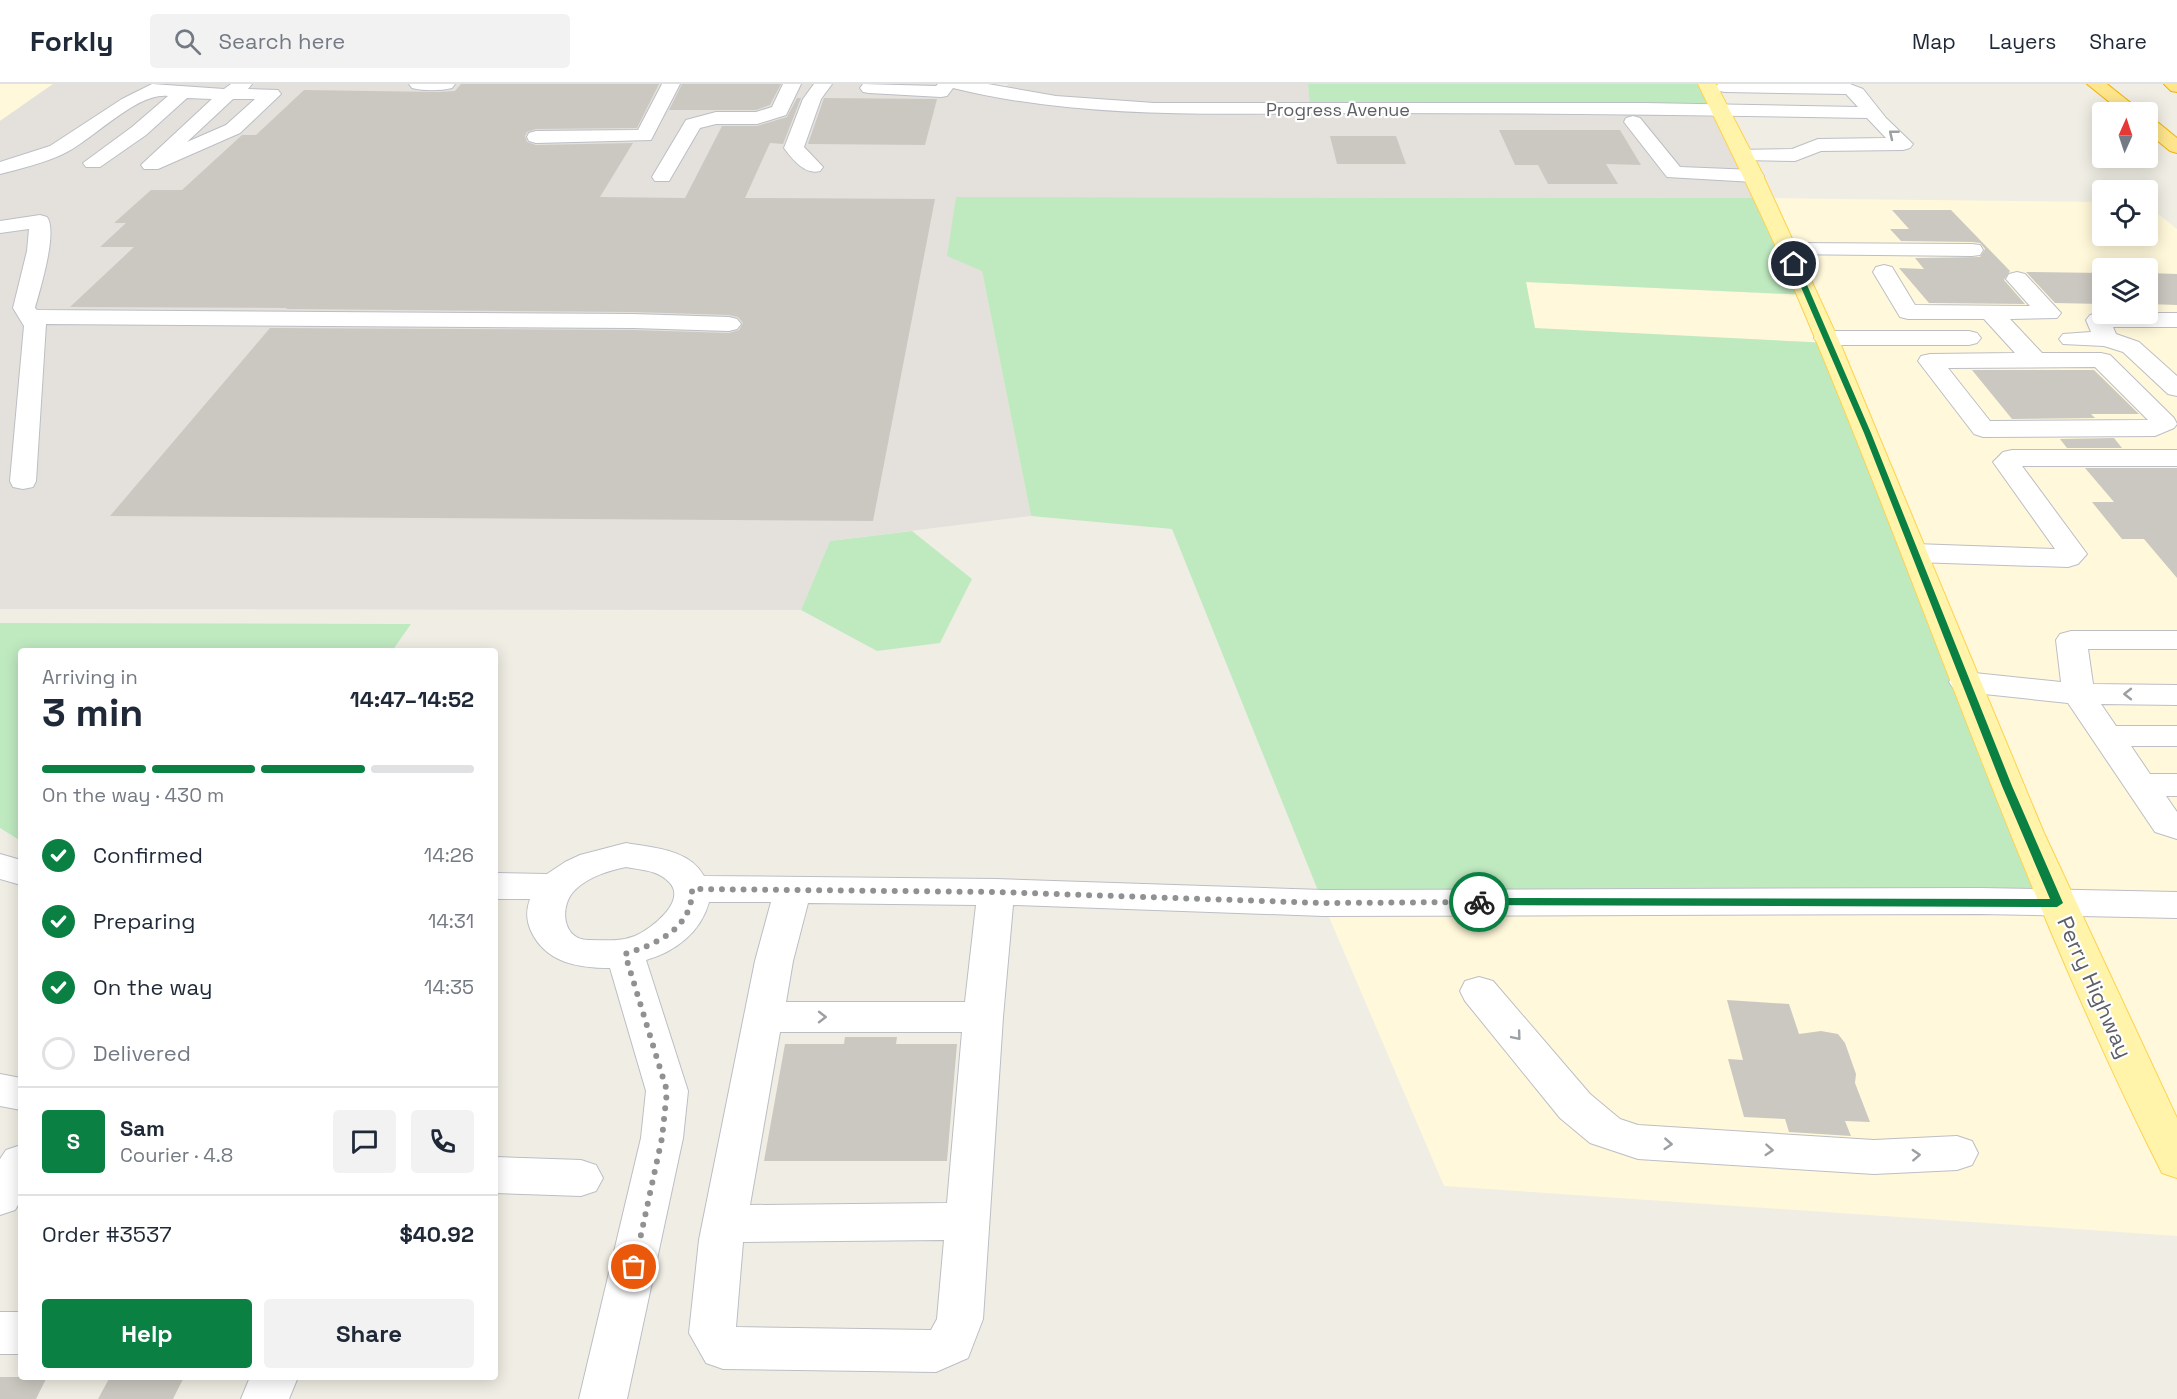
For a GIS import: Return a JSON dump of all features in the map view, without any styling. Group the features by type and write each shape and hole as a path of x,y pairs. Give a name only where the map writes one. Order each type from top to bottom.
{"highway":[{"path":"2096,84 2120,102"},
{"path":"2173,84 2177,87"},
{"path":"2158,132 2177,147"}],"main road":[{"name":"Perry Highway","path":"1707,85 1754,176 1788,249 1915,553 1965,682 2057,903 2174,1150"}],"street":[{"path":"418,84 446,84"},
{"path":"536,137 644,136 671,84"},
{"path":"662,177 693,124 716,118 757,118 780,111 792,84"},
{"path":"813,167 795,148 812,99 822,85 872,86 941,92 947,84"},
{"name":"Progress Avenue","path":"957,84 1005,88 1116,106 1233,109 1452,100 1636,115 1720,109 1872,113"},
{"path":"1116,106 1121,84"},
{"path":"1707,85 1849,89 1857,93 1872,113 1903,144 1810,147 1800,154 1793,155 1741,151"},
{"path":"93,163 139,131 167,89"},
{"path":"0,168 68,144 128,103 167,89 236,89 272,94 233,129 151,165 236,89"},
{"path":"1233,109 1235,125 1611,125 1636,115 1674,173 1754,176"},
{"path":"1795,110 1810,147"},
{"path":"1845,112 1872,145"},
{"path":"0,227 40,221 38,251 27,312 36,326 23,481"},
{"path":"1788,249 1972,250"},
{"path":"1884,272 1908,312 2049,313 2017,279"},
{"path":"1990,312 2035,360 2101,360 2165,423 2156,428 1983,429 1930,361 2035,360"},
{"path":"0,313 729,324"},
{"path":"2106,339 2098,320 2177,320"},
{"path":"1826,338 2106,339 2131,347 2177,389"},
{"path":"1915,553 2068,558 2073,554 2006,462 2012,458 2177,458"},
{"path":"2177,640 2071,640 2078,694 2167,824 2177,828"},
{"path":"1965,682 2078,694 2177,694"},
{"path":"2107,736 2177,736"},
{"path":"2140,785 2177,785"},
{"path":"626,855 649,856 668,862 683,872 692,889 692,902 685,919 670,934 649,946 625,954 599,956 576,952 558,943 548,929 544,913 550,896 557,887 581,868 603,859 626,855"},
{"path":"0,866 18,872"},
{"path":"498,886 557,887"},
{"path":"692,889 996,892 1323,903 1980,901 2177,905"},
{"path":"792,890 774,961 724,1224 712,1333 723,1348 936,1351 951,1343 960,1319 983,1017 996,892"},
{"path":"603,1399 662,1138 667,1091 625,954"},
{"path":"1479,991 1575,1106 1605,1131 1638,1142 1874,1157 1957,1153"},
{"path":"763,1017 983,1017"},
{"path":"0,1090 18,1093"},
{"path":"0,1197 18,1167"},
{"path":"498,1175 581,1178"},
{"path":"724,1224 968,1221"},
{"path":"0,1333 18,1333"},
{"path":"265,1399 273,1380"}],"shaded area":[{"path":"0,84 53,84 0,121"},
{"path":"53,84 957,84 1002,92 1008,84 1308,84 1310,108 1720,109 1765,198 957,197 982,271 1031,516 830,541 801,610 0,609 0,121"},
{"path":"1765,198 2092,202 2092,246 2158,246 2158,214 2177,229 2177,1236 1444,1186 1323,903 1829,343 1535,329 1526,282 1808,295"}],"green space":[{"path":"1308,84 1707,84 1720,109 1310,109"},
{"path":"956,197 1765,198 1808,295 1526,282 1535,328 1829,343 2057,903 1323,903 1172,529 1031,516 982,271 947,256"},
{"path":"912,531 972,579 940,643 877,651 801,610 830,541"},
{"path":"0,623 411,624 394,648 18,648 18,839 0,828"}],"building":[{"path":"461,84 659,84 637,128 536,129 527,132 525,136 527,142 536,145 633,143 600,197 685,198 722,126 757,126 787,117 797,98 801,98 783,144 770,143 745,198 935,199 873,521 110,516 270,328 633,330 729,333 739,330 743,323 738,317 729,315 633,312 70,307 134,247 100,247 126,223 114,223 151,190 182,190 242,135 256,135 304,90 437,92 455,91"},
{"path":"682,84 781,84 770,105 756,110 669,110"},
{"path":"824,98 937,99 925,145 808,144"},
{"path":"1499,130 1620,130 1641,165 1606,164 1618,184 1548,184 1538,165 1515,165"},
{"path":"1330,136 1396,136 1406,164 1337,164"},
{"path":"1892,210 1951,210 2010,271 2004,280 2025,304 1929,303 1899,268 1924,269 1915,258 1980,257 1985,249 1980,243 1972,242 1901,241 1890,229 1909,229"},
{"path":"2026,272 2092,273 2092,304 2055,303"},
{"path":"2158,273 2177,274 2177,305 2158,304"},
{"path":"1972,370 2094,370 2139,414 2091,414 2095,418 2012,419"},
{"path":"2114,438 2122,448 2067,448 2060,439"},
{"path":"2085,468 2177,468 2177,578 2144,539 2122,539 2092,502 2114,502"},
{"path":"1727,1000 1789,1004 1799,1034 1821,1031 1838,1034 1845,1043 1856,1074 1855,1083 1870,1122 1845,1121 1851,1136 1789,1132 1785,1119 1744,1117 1728,1059 1743,1060"},
{"path":"845,1037 897,1037 896,1044 957,1044 947,1161 764,1161 785,1044 844,1044"},
{"path":"0,1377 18,1377 18,1380 46,1380 36,1399 0,1399"},
{"path":"108,1380 182,1380 173,1399 98,1399"}],"way so far":[{"path":"634,1267 662,1138 667,1091 625,954 649,946 670,934 685,919 692,902 692,889 996,892 1323,903 1479,902"}],"route":[{"path":"1479,902 1980,901 2057,903 2007,786 1868,433 1794,264"}]}
